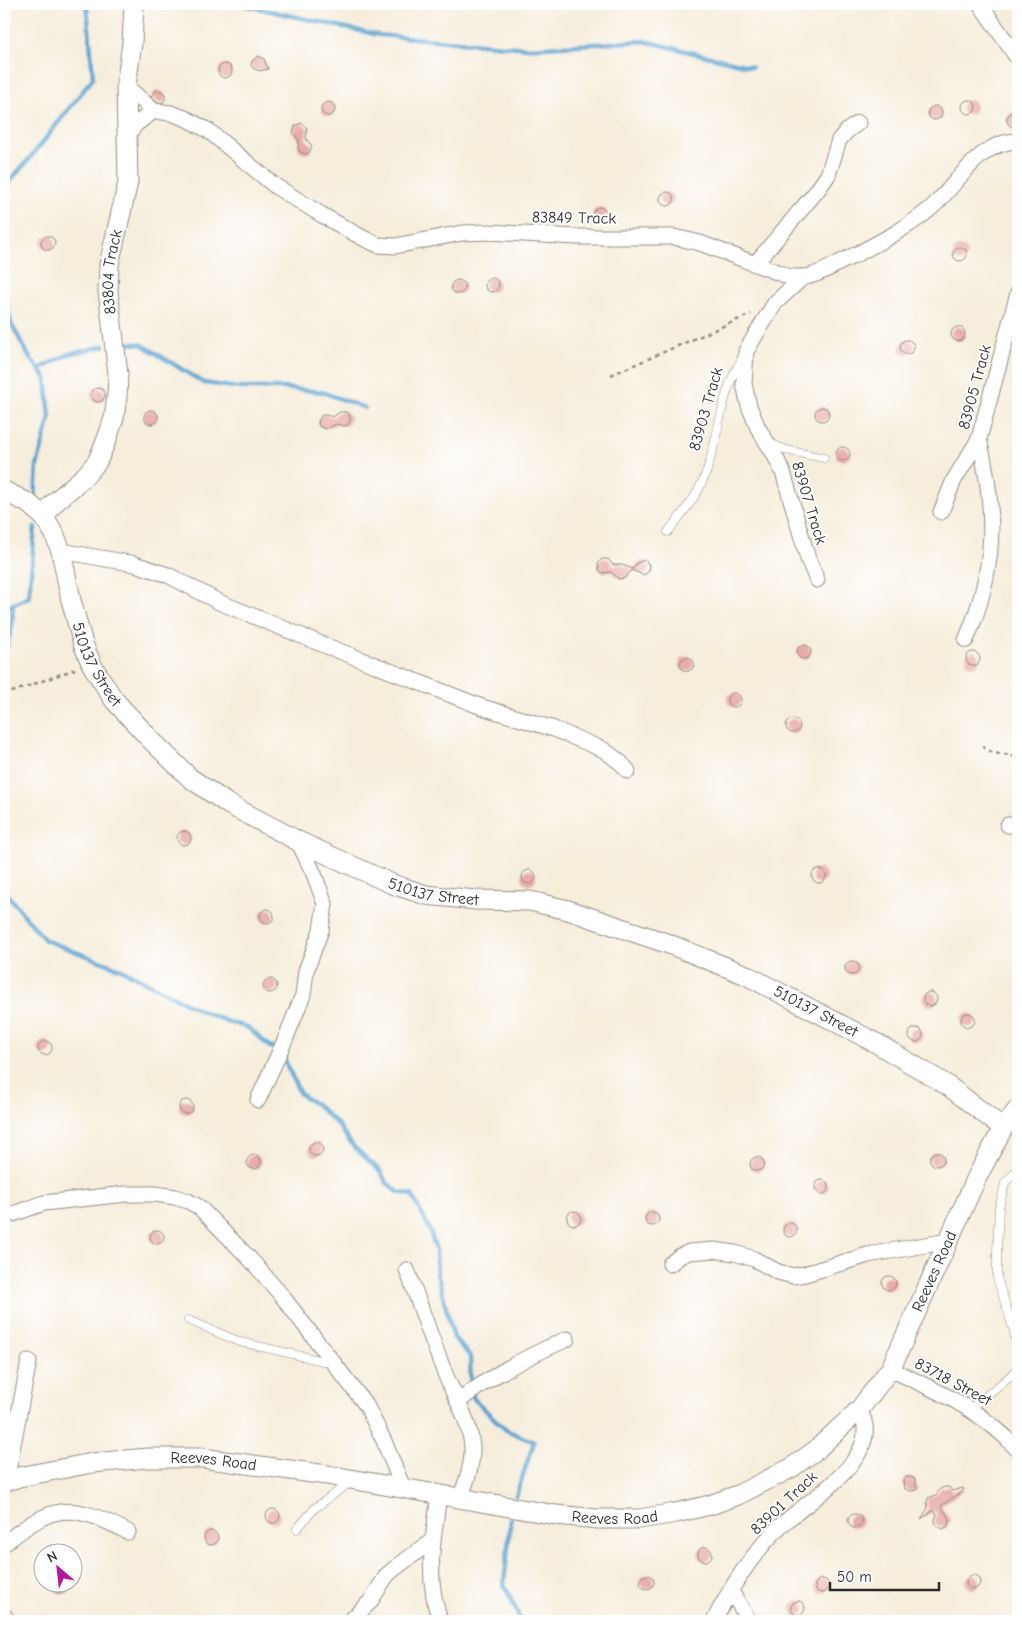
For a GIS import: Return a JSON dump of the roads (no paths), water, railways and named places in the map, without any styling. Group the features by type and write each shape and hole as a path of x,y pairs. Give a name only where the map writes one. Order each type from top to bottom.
{"street":[{"name":"83804 Track","path":"44,517 53,504 86,475 97,462 114,418 118,374 109,299 109,265 128,182 126,86 132,43 134,4"},
{"path":"980,4 1018,59"},
{"path":"126,86 154,111 136,124 128,135"},
{"name":"83849 Track","path":"154,111 172,113 209,131 275,186 322,215 378,245 395,246 462,233 488,232 577,237 674,237 700,243 790,277 814,275 903,228 930,209 960,175 987,151 999,144 1018,141"},
{"path":"755,264 816,192 828,175 839,140 858,123"},
{"name":"83903 Track","path":"746,351 776,303 803,277"},
{"name":"83905 Track","path":"941,512 954,480 979,439 1018,293"},
{"name":"83907 Track","path":"746,351 744,374 746,395 756,423 783,472 808,559 817,580"},
{"path":"966,640 982,599 991,541 991,506 979,439"},
{"name":"510137 Street","path":"4,491 28,503 44,517 54,533 61,551 71,600 84,644 92,664 114,700 190,778 228,804 298,841 392,884 426,895 476,900 530,902 568,910 668,944 746,975 876,1043 931,1075 1003,1128"},
{"path":"61,551 135,564 168,575 219,602 324,645 482,707 554,729 604,750 622,763 628,771"},
{"path":"258,1100 303,995 306,971 321,930 325,904 314,874 298,841"},
{"name":"Reeves Road","path":"5,1482 92,1464 170,1458 202,1458 354,1480 556,1515 598,1519 639,1519 676,1513 710,1505 738,1495 791,1468 816,1450 859,1410 890,1369 978,1177 1003,1128 1018,1109"},
{"path":"13,1214 44,1203 126,1194 155,1194 188,1201 199,1207 251,1260 282,1296 366,1404 384,1441 402,1488"},
{"path":"670,1264 689,1252 714,1250 754,1259 787,1276 793,1276 806,1274 868,1254 948,1241"},
{"path":"407,1270 445,1373 469,1430 472,1461 460,1499"},
{"path":"458,1402 486,1380 567,1339"},
{"path":"5,1482 29,1361"},
{"name":"83718 Street","path":"890,1369 970,1408 990,1422 1018,1450"},
{"name":"83901 Track","path":"714,1621 746,1566 778,1528 844,1473 857,1457 864,1443 865,1429 863,1417 859,1410"},
{"path":"439,1495 431,1554 430,1579 440,1621"},
{"path":"4,1544 33,1522 50,1513 60,1512 77,1511 93,1515 128,1532"},
{"path":"350,1621 370,1602 394,1569 433,1540"},
{"path":"731,1591 748,1621"},
{"path":"4,1615 6,1621"}],"lane":[{"name":"83903 Track","path":"668,532 692,501 701,484 710,459 729,381 746,351"},
{"name":"83907 Track","path":"764,438 776,447 824,458"},
{"path":"1014,1172 1005,1183 1002,1193 997,1252 997,1278 1013,1328 1018,1353"},
{"path":"188,1320 240,1342 334,1363"},
{"path":"970,1408 1015,1372 1018,1366"},
{"path":"297,1529 315,1508 354,1480"}],"waterway":[{"path":"4,188 93,78 87,4"},
{"path":"238,4 379,35 528,48 644,41 752,67"},
{"path":"4,290 11,323 28,355 46,378 50,417 37,466 35,499"},
{"path":"122,343 141,344 204,383 240,388 284,388 322,392 365,408"},
{"path":"39,369 69,354 104,346"},
{"path":"4,609 29,597 35,527"},
{"path":"4,651 12,625 13,604"},
{"path":"4,726 4,734"},
{"path":"4,891 45,940 121,969 199,1010 231,1023 247,1027 270,1047 278,1049"},
{"path":"282,1054 300,1094 318,1106 338,1125 353,1146 381,1172 386,1182 398,1192 412,1195 429,1228 436,1250 437,1273 454,1338 470,1356 471,1389 474,1399 506,1430 534,1442 516,1496"},
{"path":"511,1519 504,1584 521,1621"}]}
